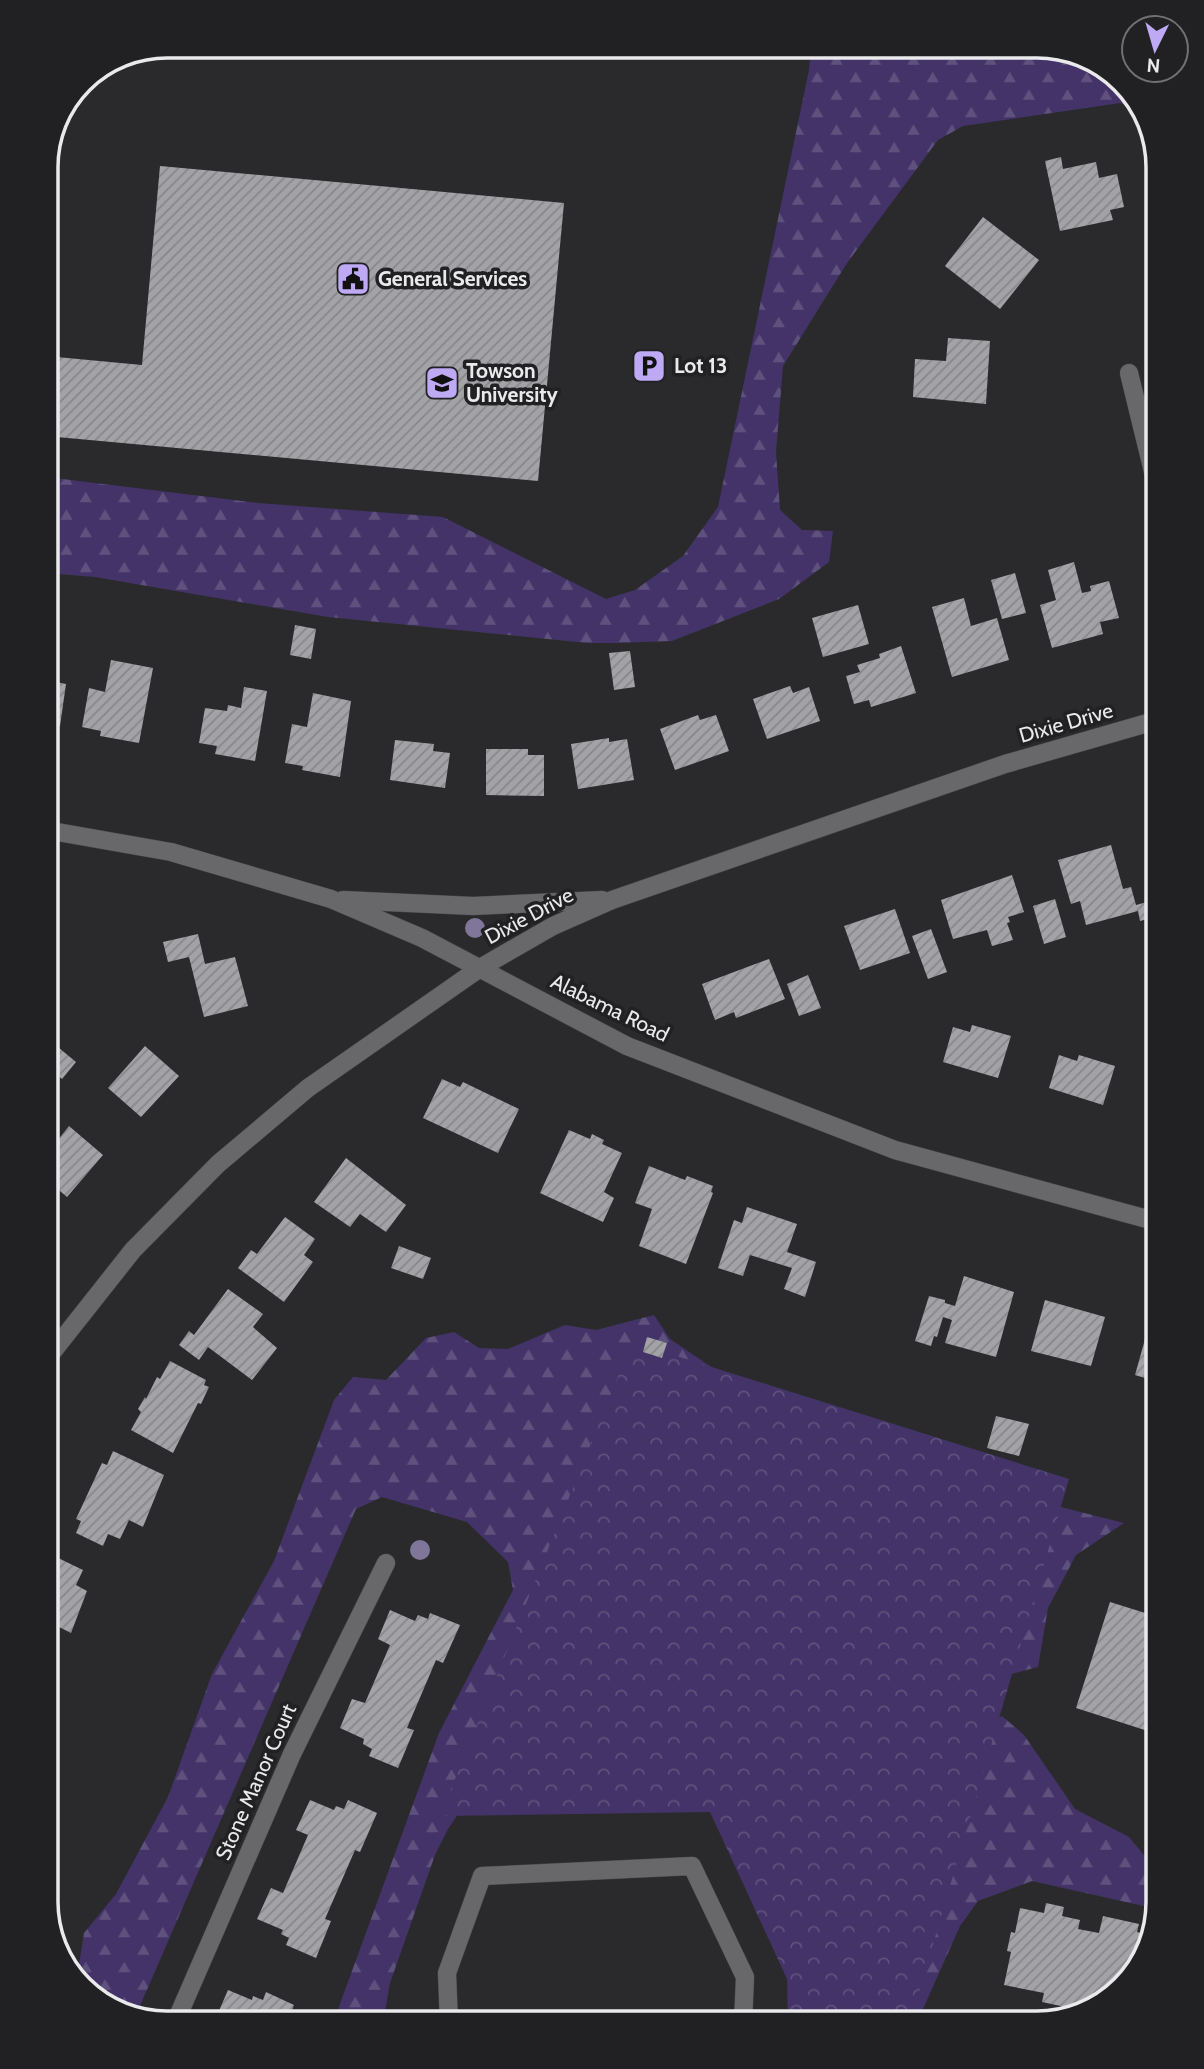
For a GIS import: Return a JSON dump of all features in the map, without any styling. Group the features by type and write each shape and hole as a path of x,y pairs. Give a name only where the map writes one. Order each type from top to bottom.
{"street":[{"path":"1129,373 1146,443"},
{"name":"Dixie Drive","path":"58,1345 133,1250 218,1164 307,1088 480,968 553,926 612,900 1004,764 1146,723"},
{"name":"Alabama Road","path":"58,832 172,852 331,900 422,938 628,1046 895,1150 1146,1219"},
{"path":"331,900 473,906 612,900"},
{"name":"Stone Manor Court","path":"180,2011 292,1754 386,1563"},
{"path":"449,2011 447,1973 482,1876 692,1866 745,1978 744,2011"}],"green space":[{"path":"810,58 1045,58 1086,69 1109,85 1128,106 1120,103 963,126 938,140 847,263 783,366 776,452 780,510 802,530 833,531 829,562 779,599 672,641 587,643 328,617 95,577 58,574 58,478 258,503 443,517 606,599 635,590 683,556 718,507"},
{"path":"654,1315 670,1339 729,1379 534,1702 448,1829 435,1855 390,1983 385,2011 337,2011 439,1733 513,1590 508,1562 467,1522 382,1497 356,1509 139,2007 106,1993 79,1966 84,1933 116,1894 168,1797 212,1674 274,1561 334,1400 353,1377 386,1380 426,1338 454,1332 479,1348 508,1349 565,1325 596,1330"},
{"path":"632,1342 1069,1479 914,2011 788,2011 787,1979 710,1812 440,1816"},
{"path":"974,1485 1124,1523 1076,1555 1048,1608 1038,1667 1011,1674"},
{"path":"1002,1716 1024,1735 1075,1809 1129,1837 1146,1858 1146,1906 1032,1881 978,1901 960,1926 923,2011 857,2011 879,1948 979,1732"}],"building":[{"path":"1061,157 1063,169 1096,162 1099,178 1117,174 1124,207 1110,210 1113,220 1060,231 1045,161"},
{"name":"General Services","path":"160,166 564,203 538,481 58,437 58,357 142,365"},
{"path":"983,217 1039,260 1000,309 945,266"},
{"path":"948,338 990,341 986,404 913,397 915,359 946,361"},
{"path":"1074,562 1082,593 1091,591 1090,586 1109,581 1119,618 1100,622 1103,634 1052,648 1040,605 1056,600 1048,570"},
{"path":"1015,573 1026,613 1002,619 991,580"},
{"path":"964,598 971,626 997,618 1009,660 952,677 932,607"},
{"path":"858,605 869,644 823,657 812,618"},
{"path":"295,625 316,629 311,659 290,655"},
{"path":"901,646 916,693 871,707 869,700 854,704 846,676 860,672 857,665 880,658 879,654"},
{"path":"630,651 635,687 614,690 609,653"},
{"path":"111,660 153,668 139,743 100,736 101,731 82,727 89,688 105,692"},
{"path":"58,682 66,684 58,726"},
{"path":"790,686 793,693 809,687 820,721 767,739 753,699"},
{"path":"244,687 267,691 255,761 215,754 217,746 199,743 205,708 227,711 228,705 241,708"},
{"path":"313,693 351,701 340,777 302,770 303,766 285,763 292,724 307,727"},
{"path":"698,715 700,720 716,715 729,751 675,770 660,729"},
{"path":"609,738 609,742 627,739 634,780 578,789 571,744"},
{"path":"395,740 434,744 433,751 450,753 445,788 390,780"},
{"path":"486,749 528,749 528,755 544,755 544,796 486,795"},
{"path":"1111,845 1123,889 1131,887 1136,905 1146,902 1146,919 1140,921 1138,911 1086,925 1080,901 1071,904 1058,860"},
{"path":"1012,875 1024,912 1008,917 1010,922 1007,923 1013,940 992,946 987,930 953,939 941,900"},
{"path":"1055,899 1066,937 1044,944 1033,906"},
{"path":"895,909 910,953 860,970 844,926"},
{"path":"931,929 947,972 928,979 912,936"},
{"path":"198,934 205,964 235,957 248,1006 204,1017 189,957 168,962 163,942"},
{"path":"769,959 785,999 736,1018 734,1012 715,1020 702,984"},
{"path":"808,975 821,1008 799,1016 787,984"},
{"path":"972,1025 1011,1036 998,1078 943,1062 953,1027 970,1032"},
{"path":"145,1046 179,1076 141,1117 108,1088"},
{"path":"58,1047 76,1062 62,1079 58,1076"},
{"path":"1059,1055 1077,1061 1079,1055 1115,1066 1103,1105 1049,1088"},
{"path":"442,1079 460,1087 463,1082 519,1109 498,1153 423,1118"},
{"path":"69,1126 103,1155 67,1197 58,1189 58,1140"},
{"path":"569,1130 590,1139 592,1134 604,1140 602,1144 622,1153 604,1192 614,1198 603,1222 540,1193"},
{"path":"346,1158 406,1205 386,1232 360,1214 350,1227 314,1202"},
{"path":"649,1166 685,1180 687,1176 713,1186 713,1193 686,1264 639,1246 652,1209 635,1203"},
{"path":"747,1207 797,1224 787,1252 816,1262 805,1297 784,1289 792,1268 750,1255 743,1276 718,1268 734,1220 742,1223"},
{"path":"285,1217 315,1239 304,1255 313,1262 284,1302 238,1268 251,1250 257,1254"},
{"path":"399,1246 431,1258 423,1279 391,1268"},
{"path":"964,1276 1014,1292 996,1357 945,1343 952,1320 943,1317 937,1337 934,1336 931,1346 915,1341 929,1296 955,1306"},
{"path":"228,1289 263,1314 253,1327 277,1348 252,1380 208,1347 199,1360 179,1345 189,1331 194,1335"},
{"path":"1045,1300 1105,1317 1091,1366 1031,1351"},
{"path":"1146,1336 1146,1378 1135,1375"},
{"path":"647,1337 667,1343 662,1358 643,1352"},
{"path":"170,1361 206,1380 204,1385 209,1387 173,1453 131,1430 141,1412 138,1409"},
{"path":"996,1416 1029,1424 1019,1456 987,1448"},
{"path":"113,1451 164,1475 143,1527 129,1520 120,1539 108,1534 103,1546 76,1533 81,1521 76,1519 102,1463 107,1465"},
{"path":"58,1558 83,1570 76,1585 87,1591 71,1633 58,1626"},
{"path":"1110,1602 1146,1613 1146,1730 1076,1708"},
{"path":"390,1610 415,1621 418,1615 428,1619 430,1613 460,1625 443,1663 436,1660 407,1728 414,1730 398,1768 369,1756 372,1749 363,1744 364,1739 340,1728 352,1699 365,1703 390,1645 378,1639"},
{"path":"310,1800 334,1810 336,1806 344,1809 348,1800 377,1813 360,1852 355,1850 325,1919 331,1921 316,1958 286,1945 289,1938 281,1934 283,1930 257,1919 271,1888 283,1893 308,1835 296,1830"},
{"path":"1046,1903 1064,1907 1062,1916 1080,1920 1078,1929 1099,1933 1103,1916 1139,1924 1137,1932 1142,1933 1128,1963 1109,1984 1086,2000 1067,2007 1042,2002 1044,1993 1004,1985 1011,1952 1007,1951 1011,1932 1015,1933 1020,1908 1044,1913"},
{"path":"228,1990 252,2000 253,1996 263,2000 266,1992 294,2005 292,2011 219,2011"}],"place":[{"name":"General Services","path":"353,279"},
{"name":"Lot 13","path":"649,366"},
{"name":"Towson University","path":"442,383"}]}
